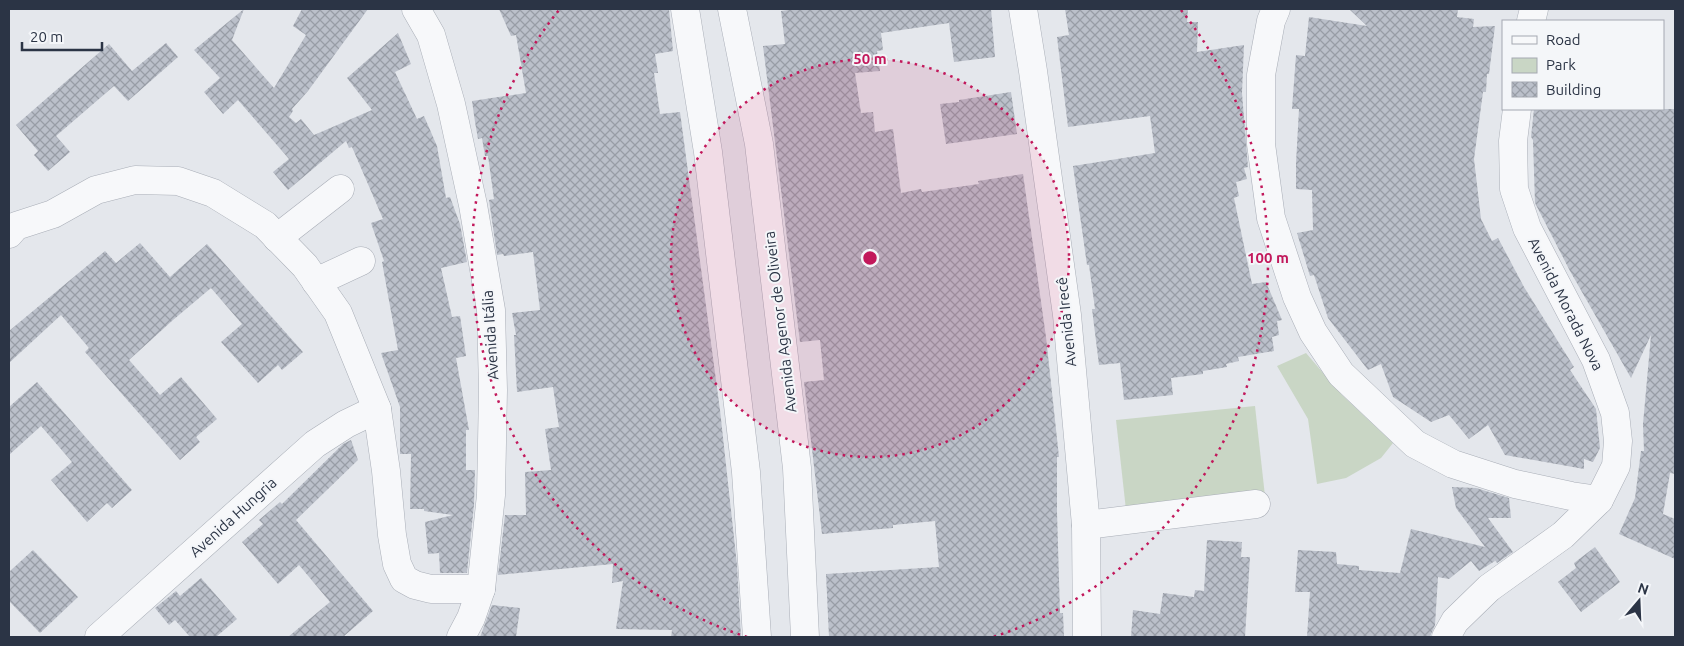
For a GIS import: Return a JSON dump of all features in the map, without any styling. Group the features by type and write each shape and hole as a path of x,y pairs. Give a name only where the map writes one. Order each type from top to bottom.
{"street":[{"name":"Avenida Itália","path":"416,9 431,35 451,104 473,205 491,310 493,390 492,495 481,589 471,618 461,637"},
{"path":"685,9 708,152 746,472 757,637"},
{"name":"Avenida Agenor de Oliveira","path":"732,9 759,144 797,468 805,637"},
{"name":"Avenida Irecê","path":"1023,9 1067,315 1086,525 1087,637"},
{"path":"1276,9 1271,22 1261,75 1261,144 1271,218 1297,297 1313,332 1342,374 1415,444 1453,464 1515,484 1599,500"},
{"name":"Avenida Morada Nova","path":"1446,637 1455,620 1489,588 1563,535 1599,500 1616,466 1618,441 1615,413 1596,360 1527,228 1514,189 1512,141 1517,110"},
{"path":"9,234 16,226 53,214 96,190 136,180 178,181 213,193 265,225 305,266 338,313 377,410 386,471 392,535 397,564 404,579 415,585 431,589 481,589"},
{"path":"277,238 340,189"},
{"path":"316,282 361,260"},
{"name":"Avenida Hungria","path":"99,637 315,444 346,424 377,410"},
{"path":"1086,525 1256,504"}],"green space":[{"path":"1306,353 1342,395 1393,443 1381,458 1346,478 1317,484 1308,419 1277,366"},
{"path":"1255,406 1265,496 1126,510 1116,420"}],"building":[{"path":"244,9 232,40 274,88 306,35 293,26 302,9 368,9 308,91 292,109 293,111 289,117 296,123 301,119 314,135 372,110 347,78 398,33 411,64 395,72 417,119 424,116 437,146 446,198 450,197 460,224 467,262 441,268 452,317 460,316 466,356 456,358 469,430 466,430 466,470 475,470 474,505 467,573 440,573 439,553 428,554 425,522 453,515 424,511 424,509 410,509 411,454 400,454 400,407 381,353 398,350 382,262 384,261 371,223 383,219 352,147 349,148 346,141 288,190 273,172 289,159 238,100 223,114 204,92 220,78 194,50"},
{"path":"499,9 669,9 673,51 655,54 658,73 654,73 660,114 680,112 720,410 737,565 741,637 671,637 672,630 616,629 623,581 612,583 613,564 498,575 505,515 526,515 525,472 551,470 545,429 559,427 553,387 517,392 514,335 516,335 512,313 540,310 533,252 504,256 503,254 497,255 489,200 494,199 488,156 485,156 482,138 478,139 475,122 472,101 526,93 516,35 511,36"},
{"path":"788,9 991,9 995,57 954,62 949,23 881,33 883,50 877,51 880,71 855,73 861,113 873,112 875,132 893,129 901,193 921,189 922,192 979,184 978,181 1023,174 1046,337 1059,457 1057,457 1057,512 1060,613 1063,613 1064,637 829,637 826,574 939,567 935,521 893,525 893,528 822,534 804,382 824,380 820,340 800,342 763,46 785,44 781,11"},
{"path":"1065,9 1188,9 1187,22 1198,22 1197,52 1244,45 1242,93 1248,167 1244,168 1247,179 1236,182 1239,196 1234,198 1252,284 1266,282 1282,320 1277,321 1279,335 1272,337 1274,351 1238,357 1239,361 1226,364 1227,367 1203,371 1203,374 1171,378 1173,395 1124,400 1120,363 1099,365 1092,309 1095,309 1073,166 1155,153 1150,116 1068,127 1057,37 1069,35"},
{"path":"1349,9 1458,9 1457,17 1474,19 1473,27 1495,26 1486,92 1483,92 1474,159 1481,219 1492,241 1498,238 1524,287 1574,367 1570,370 1596,409 1600,448 1593,462 1584,459 1584,469 1505,455 1488,425 1469,439 1449,415 1431,422 1393,397 1381,364 1368,370 1328,318 1314,275 1310,276 1297,233 1313,230 1312,190 1296,189 1299,109 1292,109 1296,55 1305,56 1309,17 1367,26"},
{"path":"166,43 178,57 128,101 114,86 56,136 70,152 48,171 34,155 38,151 16,125 109,44 132,71"},
{"path":"1011,92 1017,134 946,144 940,104"},
{"path":"1675,109 1675,474 1670,473 1663,514 1675,519 1675,559 1619,534 1635,498 1641,451 1644,451 1643,424 1651,335 1631,378 1570,271 1535,203 1533,140 1531,137 1534,110"},
{"path":"140,243 170,277 207,244 303,352 282,370 278,365 258,383 221,342 242,324 211,288 173,320 129,360 160,395 181,377 217,419 196,437 200,442 180,460 85,352 89,348 61,315 9,363 9,331 105,251 116,263"},
{"path":"37,382 132,490 112,508 107,503 87,522 51,480 72,462 41,426 9,455 9,407"},
{"path":"351,440 358,460 296,520 373,611 343,637 288,637 330,602 299,565 278,584 242,542 263,524 259,520 280,502 282,504 343,444"},
{"path":"1452,487 1476,488 1509,498 1511,518 1488,518 1513,552 1497,563 1494,559 1495,561 1479,571 1471,561 1449,579 1438,577 1435,625 1430,637 1307,637 1310,592 1295,592 1298,550 1336,552 1337,564 1359,566 1359,570 1400,573 1411,529 1485,547 1456,508"},
{"path":"1207,540 1242,542 1241,557 1250,557 1245,637 1131,637 1133,610 1160,614 1163,593 1194,597 1195,590 1204,591"},
{"path":"1595,547 1620,582 1581,612 1558,582 1576,568 1574,563"},
{"path":"33,550 78,597 40,633 9,601 9,572"},
{"path":"201,578 237,619 216,637 190,637 175,620 169,625 155,608 176,591 180,596"},
{"path":"492,605 520,608 516,637 480,637"}]}
